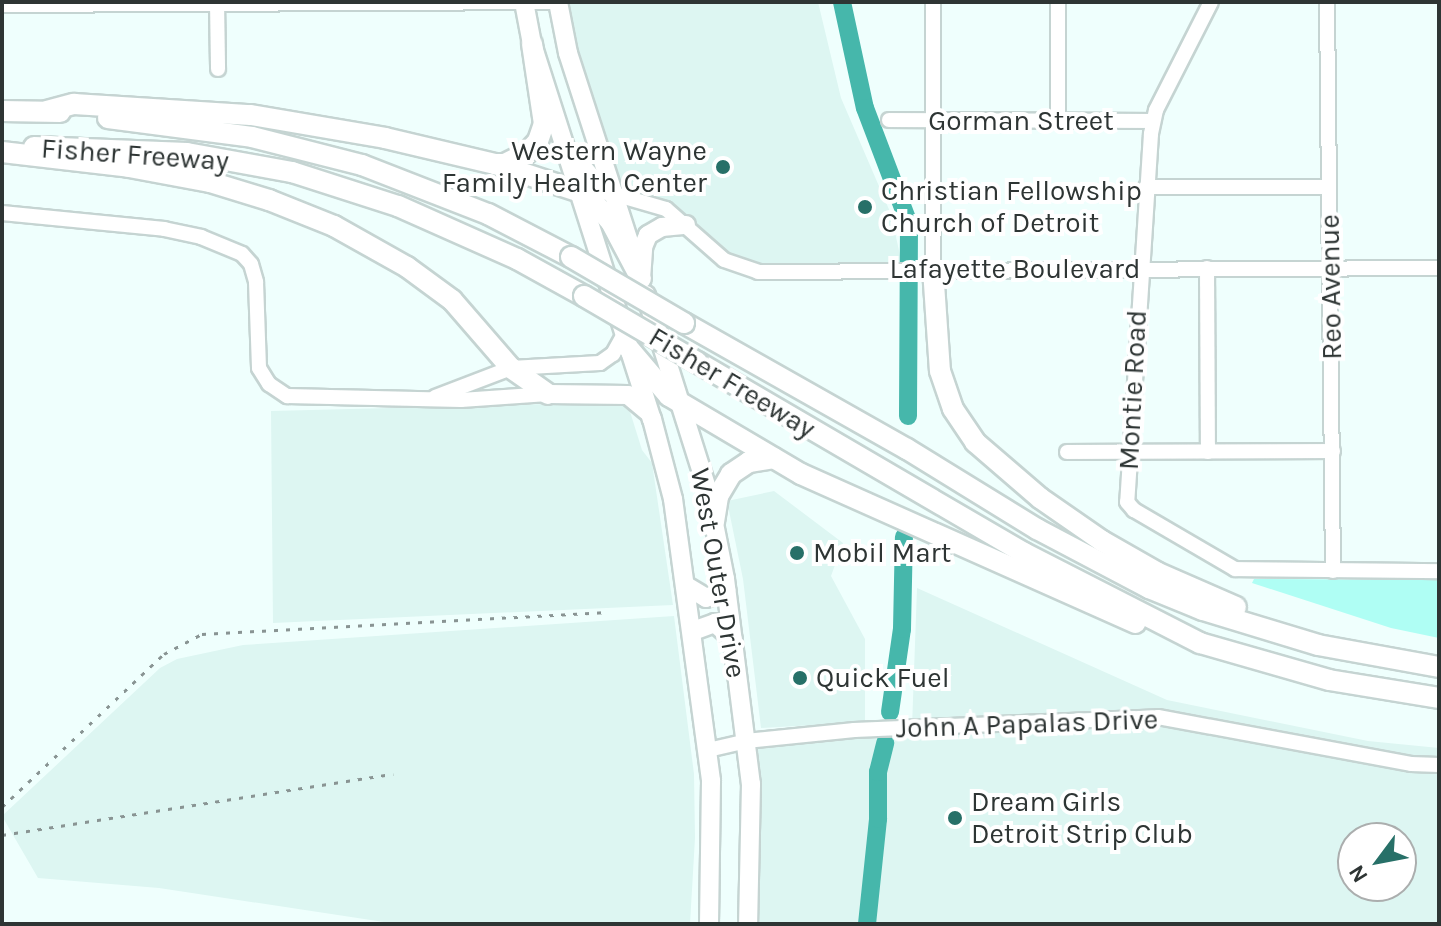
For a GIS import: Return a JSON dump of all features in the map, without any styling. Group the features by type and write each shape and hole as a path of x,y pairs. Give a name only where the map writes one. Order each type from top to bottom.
{"highway":[{"path":"495,164 505,164 527,153 541,134 543,109 534,74 532,44"},
{"path":"47,111 74,104 251,115 385,138 495,164 580,192 611,222 641,279"},
{"name":"Fisher Freeway","path":"2,111 47,111 177,125 252,137 334,157 442,195 571,257 1116,572 1203,610 1371,657 1439,667"},
{"name":"Fisher Freeway","path":"2,150 61,146 187,153 292,172 398,206 517,259 1024,553 1179,632 1228,653 1298,673 1439,698"},
{"path":"2,150 175,174 235,189 301,212 373,246 433,285 464,312 511,368 548,394"},
{"path":"917,269 942,380 959,418 988,455 1076,525 1158,573 1260,617 1341,642 1371,657"},
{"path":"627,341 656,384 774,458 848,497 1129,622 1179,632"},
{"path":"714,522 718,496 731,474 749,462 774,458"}],"main road":[{"name":"West Outer Drive","path":"558,2 568,53 682,403 714,522 733,639 752,802 748,924"},
{"name":"West Outer Drive","path":"524,3 532,44 652,419 673,499 688,587 708,750 713,817 709,924"},
{"path":"532,44 539,32 550,30 568,53"},
{"path":"568,149 599,187 614,194"},
{"path":"641,279 643,247 648,235 662,227 686,225"},
{"path":"548,394 628,395 642,404 652,419"},
{"path":"688,587 706,598 726,590"},
{"path":"693,631 715,623 733,639"}],"street":[{"path":"2,5 558,2"},
{"path":"917,269 933,121 933,2"},
{"path":"1058,2 1058,120"},
{"name":"Montie Road","path":"1211,2 1153,121 1140,268 1128,504 1235,569 1333,571"},
{"name":"Reo Avenue","path":"1327,2 1333,571"},
{"path":"217,3 218,69"},
{"name":"Gorman Street","path":"889,120 1153,121"},
{"path":"1146,187 1329,187"},
{"name":"Lafayette Boulevard","path":"614,194 666,209 724,260 758,272 1439,268"},
{"path":"2,213 164,229 235,250 246,258 255,272 256,359 263,377 274,389 301,399 427,400 548,394"},
{"path":"1207,268 1208,452"},
{"path":"427,400 511,368 600,363 627,341"},
{"path":"1067,452 1333,451"},
{"path":"1333,571 1439,571"},
{"name":"John A Papalas Drive","path":"708,750 746,741 863,729 1158,717 1411,764 1439,765"}],"shaded area":[{"path":"558,2 818,2 841,98 891,214 903,269 742,268 678,217 614,194"},
{"path":"627,402 642,450 652,463 673,605 273,623 271,411"},
{"path":"774,491 843,543 831,576 865,639 865,722 761,728 743,579 727,501"},
{"path":"1254,579 1439,580 1439,638 1391,628 1252,583"},
{"path":"917,588 1167,700 1368,741 1439,748 1439,924 748,924 746,741 912,727"},
{"path":"674,616 694,774 695,838 690,924 397,924 159,888 38,878 2,816 160,668 177,659 243,645"}],"waterway":[{"path":"842,2 865,108 909,224 908,416"},
{"path":"890,712 902,629 904,537"},
{"path":"867,924 878,819 878,772 885,743"}],"railway":[{"path":"2,807 164,654 202,634 603,612"},
{"path":"2,835 393,774"}],"place":[{"name":"Western Wayne Family Health Center","path":"723,167"},
{"name":"Christian Fellowship Church of Detroit","path":"865,207"},
{"name":"Mobil Mart","path":"797,553"},
{"name":"Quick Fuel","path":"800,678"},
{"name":"Dream Girls Detroit Strip Club","path":"955,818"}]}
